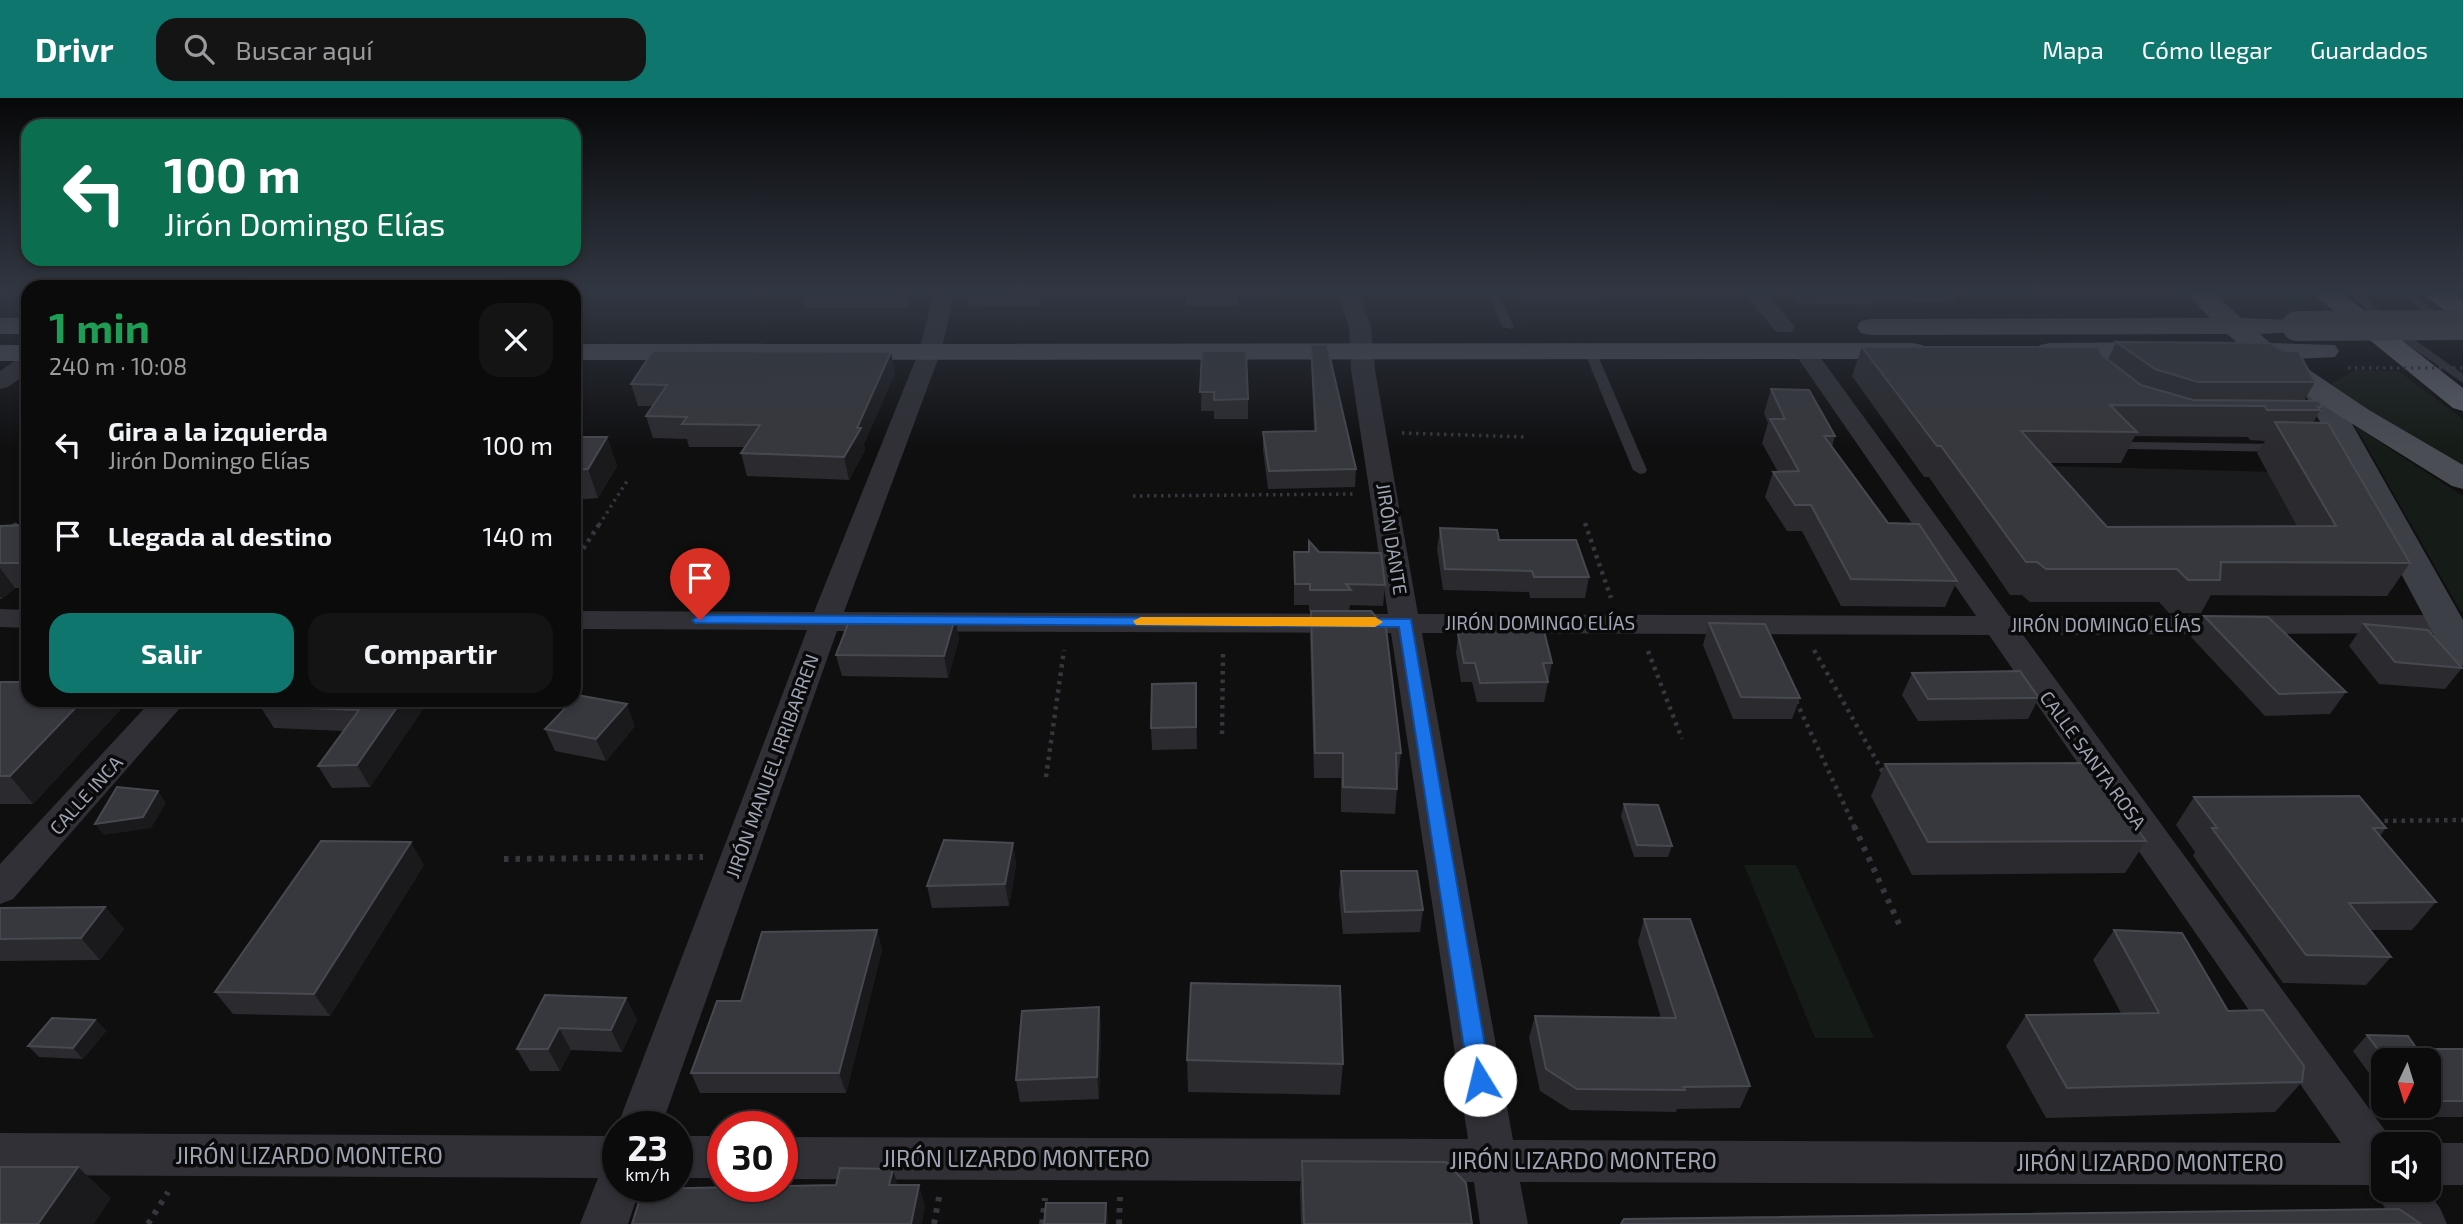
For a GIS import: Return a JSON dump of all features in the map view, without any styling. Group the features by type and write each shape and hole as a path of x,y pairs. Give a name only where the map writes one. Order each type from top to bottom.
{"highway":[{"path":"2390,345 2463,402"}],"main road":[{"path":"581,352 780,345"},
{"path":"1467,345 1590,351 2463,351"},
{"path":"2258,345 2319,392 2463,479"},
{"path":"0,353 21,353"}],"street":[{"name":"JIRÓN MANUEL IRRIBARREN","path":"645,1111 826,620 932,345"},
{"name":"JIRÓN DANTE","path":"1362,345 1363,370 1504,1224"},
{"name":"CALLE SANTA ROSA","path":"1804,351 2371,1149"},
{"path":"0,382 21,367"},
{"path":"2319,392 2337,437 2457,634"},
{"path":"0,618 21,619"},
{"name":"JIRÓN DOMINGO ELÍAS","path":"581,620 1801,624 2457,634"},
{"name":"CALLE INCA","path":"0,889 166,707"},
{"name":"JIRÓN LIZARDO MONTERO","path":"0,1154 602,1157"},
{"name":"JIRÓN LIZARDO MONTERO","path":"798,1158 1494,1161 2371,1171"},
{"path":"2441,1164 2463,1164"},
{"path":"604,1224 612,1202"},
{"name":"CALLE SANTA ROSA","path":"2408,1202 2423,1224"}],"lane":[{"path":"2414,345 2463,379"},
{"path":"1590,351 1640,470"},
{"path":"2133,446 2293,448"}],"path":[{"path":"2348,368 2463,368"},
{"path":"1375,433 1527,437"},
{"path":"581,552 629,478"},
{"path":"1133,496 1385,494"},
{"path":"9,529 21,520"},
{"path":"1584,523 1682,739"},
{"path":"1046,777 1068,621"},
{"path":"1222,734 1223,622"},
{"path":"1801,624 1830,683 1886,778"},
{"path":"1795,698 1899,924"},
{"path":"2369,821 2463,820"},
{"path":"504,859 739,857"}],"shaded area":[{"path":"2355,370 2398,371 2463,419 2463,467 2328,386"},
{"path":"2355,426 2463,496 2463,612 2461,612"},
{"path":"2010,465 2319,473 2353,566 2389,596 2118,595 2125,602 2030,602 2022,595 2010,595 1931,480 2020,482"},
{"path":"1744,865 1796,865 1874,1038 1815,1038"}],"building":[{"path":"1311,345 1327,345 1356,469 1269,471 1263,432 1316,431"},
{"path":"2120,345 2272,345 2284,351 2298,351 2315,382 2198,382 2155,369"},
{"path":"1862,347 2102,347 2099,350 2102,355 2141,385 2193,400 2319,401 2322,407 2318,407 2320,410 2267,410 2265,406 2110,405 2137,432 2021,431 2107,527 2336,526 2275,422 2328,423 2410,563 2221,562 2220,580 2188,580 2177,569 2046,569 2037,562 2026,562 1941,446 1937,446"},
{"path":"653,351 891,352 857,428 861,428 844,457 741,453 760,425 682,424 687,417 646,416 667,385 631,384"},
{"path":"1202,351 1246,351 1248,399 1214,400 1214,392 1200,392"},
{"path":"1771,389 1809,390 1835,436 1824,436 1888,523 1919,524 1957,581 1851,579 1811,505 1795,505 1773,472 1799,471 1770,419 1785,419"},
{"path":"581,437 607,437 588,469 581,470"},
{"path":"21,525 21,563 0,563 0,526"},
{"path":"1440,528 1497,530 1499,540 1576,540 1589,577 1534,577 1532,571 1445,569"},
{"path":"1309,541 1319,552 1381,553 1385,585 1346,584 1351,590 1310,590 1310,584 1295,584 1294,552 1309,552"},
{"path":"1311,611 1371,611 1386,628 1401,753 1396,753 1397,789 1343,787 1343,753 1315,753"},
{"path":"851,616 955,618 944,656 836,655"},
{"path":"2204,616 2268,617 2346,692 2279,694"},
{"path":"1709,623 1765,624 1800,698 1741,697"},
{"path":"2364,624 2428,630 2462,668 2395,662"},
{"path":"1477,626 1543,627 1552,663 1543,663 1548,682 1480,683 1475,663 1464,663 1458,634"},
{"path":"2020,671 2039,698 1928,699 1912,673"},
{"path":"0,682 21,682 21,707 76,707 10,776 0,776"},
{"path":"1196,683 1196,727 1151,728 1152,684"},
{"path":"581,696 627,704 596,739 545,729 566,707 581,707"},
{"path":"285,707 397,707 357,765 318,766 359,710"},
{"path":"2090,763 2146,841 1928,842 1885,764"},
{"path":"117,787 158,791 143,817 95,824"},
{"path":"2359,796 2386,828 2373,828 2436,902 2349,903 2391,957 2306,955 2212,828 2217,828 2194,797"},
{"path":"1624,804 1658,805 1672,846 1637,845"},
{"path":"944,840 1013,843 1005,884 927,886"},
{"path":"321,841 411,842 314,994 215,992"},
{"path":"1341,871 1417,871 1423,910 1345,912"},
{"path":"105,907 81,938 0,939 0,908"},
{"path":"1644,919 1690,919 1750,1086 1683,1087 1685,1090 1577,1089 1546,1069 1535,1016 1676,1018"},
{"path":"877,930 839,1073 691,1073 717,1001 741,1001 762,932"},
{"path":"2114,930 2182,933 2228,1011 2263,1010 2304,1066 2302,1082 2067,1088 2026,1015 2159,1013"},
{"path":"1191,983 1340,986 1343,1064 1187,1060"},
{"path":"545,995 626,998 611,1030 559,1028 548,1049 517,1049"},
{"path":"1099,1007 1097,1077 1016,1080 1022,1011"},
{"path":"52,1018 95,1020 73,1048 28,1046"},
{"path":"2367,1035 2408,1036 2416,1048 2377,1048"},
{"path":"2441,1049 2463,1049 2463,1101 2441,1101"},
{"path":"1302,1161 1446,1162 1466,1183 1472,1224 1304,1224"},
{"path":"0,1167 78,1167 38,1224 0,1224"},
{"path":"840,1168 893,1169 889,1185 919,1185 911,1224 632,1224 639,1202 693,1202 693,1188 707,1188 707,1202 798,1202 798,1186 836,1185"},
{"path":"1046,1203 1106,1203 1105,1224 1044,1224"},
{"path":"2399,1209 2421,1224 1621,1224 1624,1219"}],"slow traffic":[{"path":"1141,621 1375,622"}],"route":[{"path":"700,620 1406,622 1480,1080"}]}
